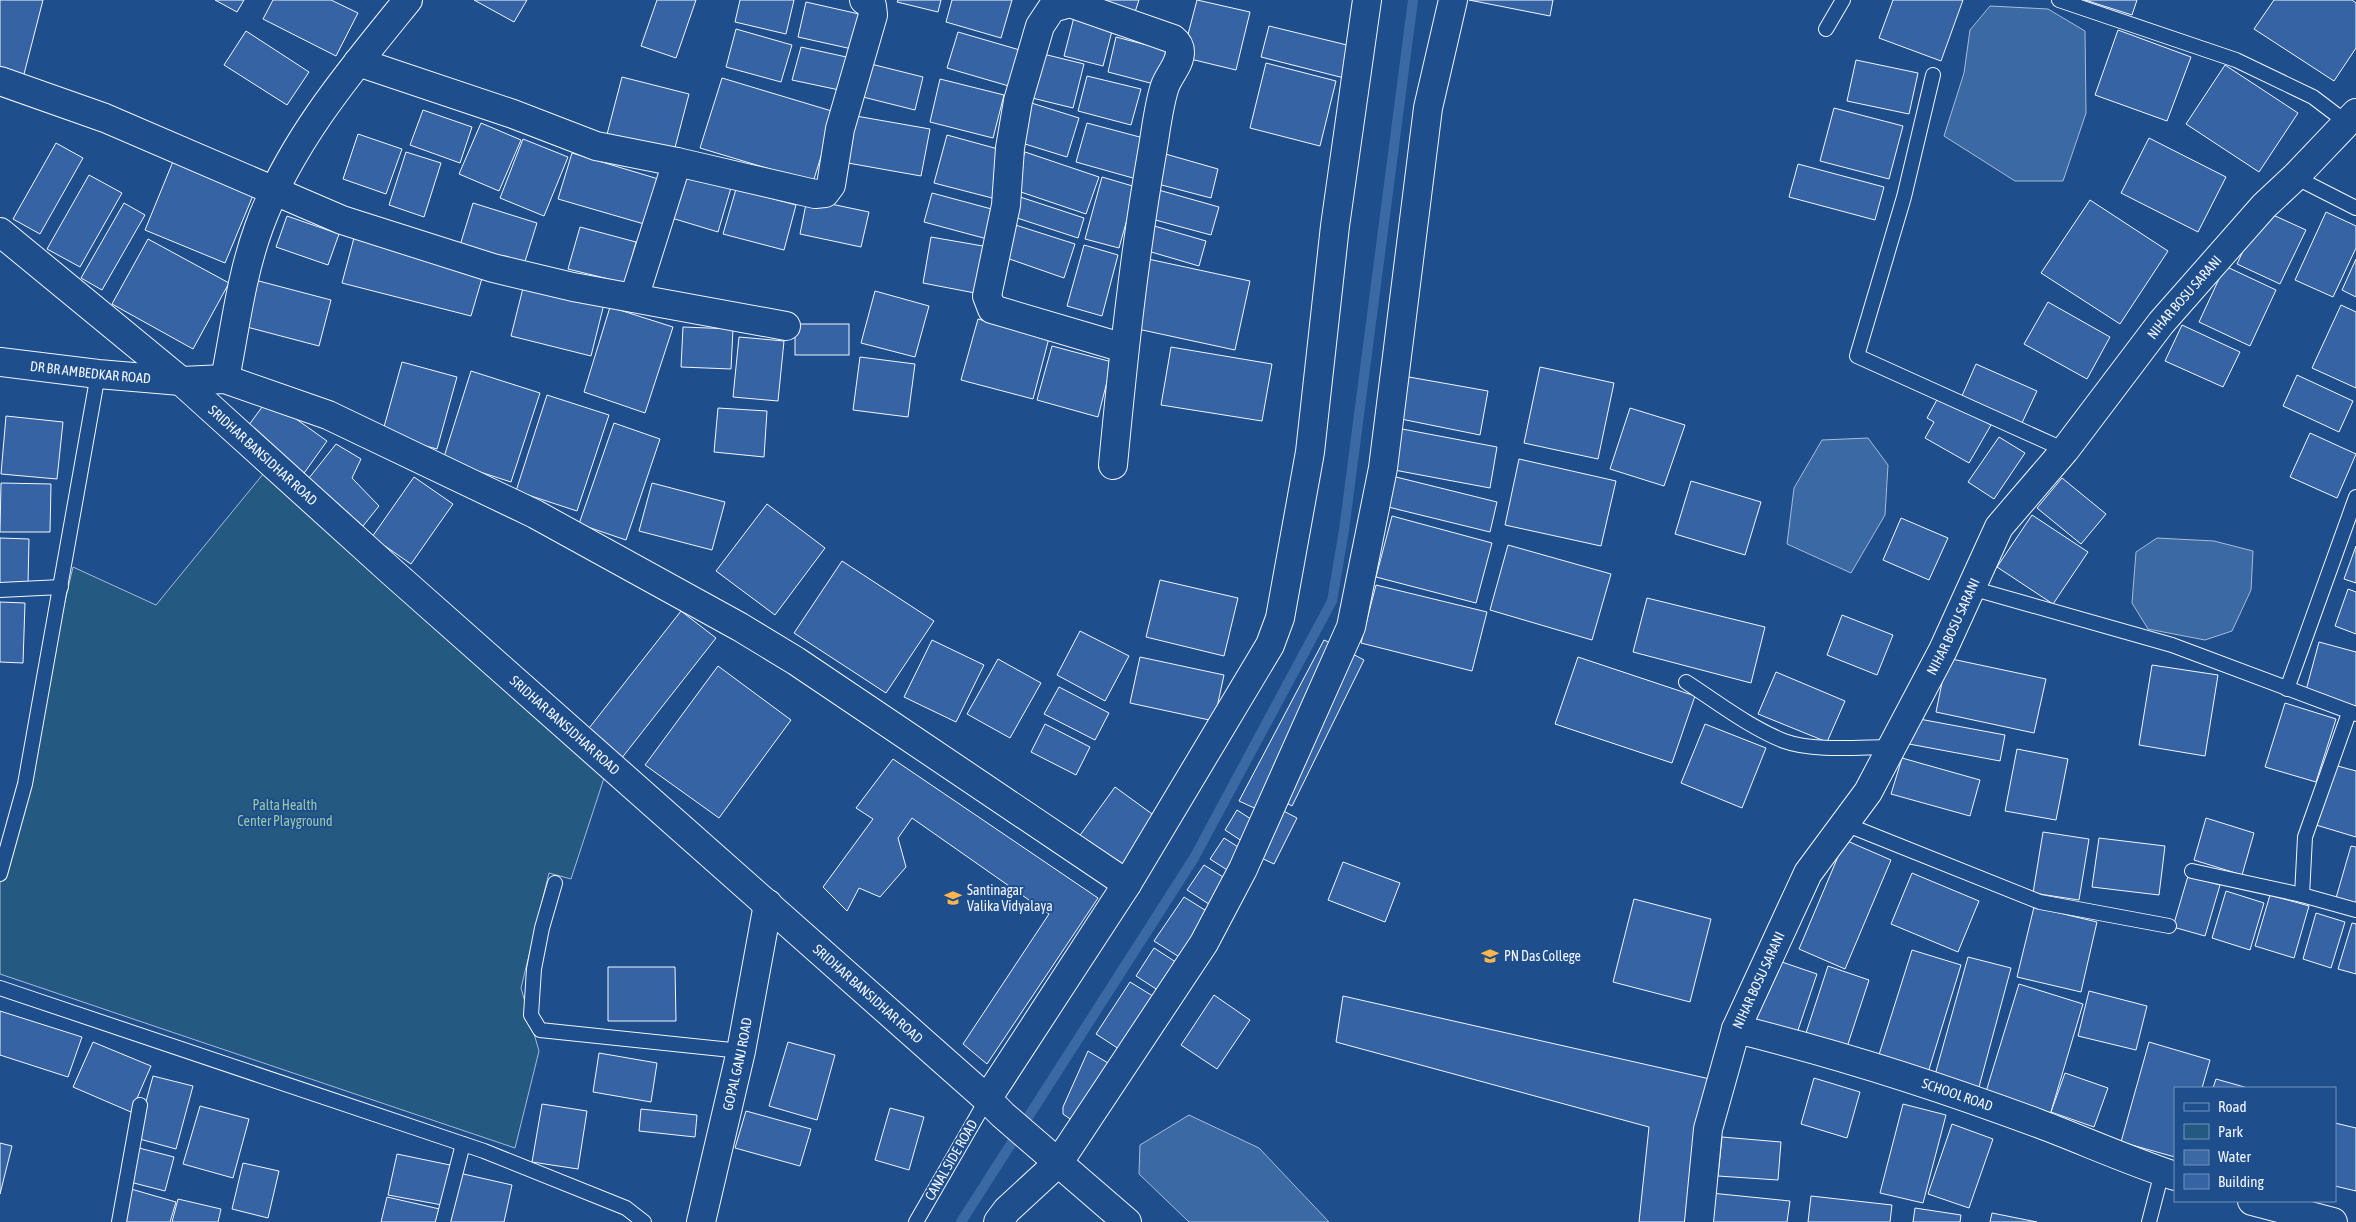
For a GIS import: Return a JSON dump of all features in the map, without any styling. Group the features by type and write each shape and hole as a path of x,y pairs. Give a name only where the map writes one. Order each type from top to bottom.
{"street":[{"path":"408,0 358,62 295,150 273,192 258,228 248,264 225,379 328,415 535,514 740,627 796,661 1127,884"},
{"path":"358,62 513,114 596,146 677,162 815,194 825,193 831,185 840,130 873,15 872,6 864,0"},
{"path":"995,1107 1270,645 1280,618 1310,452 1335,226 1367,0"},
{"path":"998,1222 1007,1210 1059,1162 1204,943 1243,869 1351,627 1383,468 1428,108 1453,0"},
{"path":"1113,464 1124,348 1161,100 1179,58 1180,50 1178,43 1173,39 1070,2 1052,8 1040,26 1018,101 1010,148 1006,205 987,296 992,309 1124,348"},
{"path":"0,81 105,118 273,192 342,220 493,268 573,287 786,326"},
{"name":"NIHAR BOSU SARANI","path":"1699,1222 1708,1129 1736,1029 1808,873 1868,792 1943,650 1999,527 2065,450 2161,323 2264,206 2295,177 2351,118"},
{"path":"634,298 677,162"},
{"name":"SRIDHAR BANSIDHAR ROAD","path":"6,241 181,381 392,572 1127,1222"},
{"name":"DR BR AMBEDKAR ROAD","path":"0,362 98,374 181,381 225,379"},
{"name":"GOPAL GANJ ROAD","path":"701,1222 740,1051 768,904"},
{"name":"SCHOOL ROAD","path":"1736,1029 1800,1045 1865,1065 2039,1124 2169,1174"},
{"path":"2256,1202 2333,1222"}],"lane":[{"path":"1826,29 1843,0"},
{"path":"2059,0 2236,60 2313,97 2351,118"},
{"path":"1933,75 1904,197 1857,356 2065,450"},
{"path":"2295,177 2356,208"},
{"path":"0,874 25,784 98,374"},
{"path":"2286,689 2356,497"},
{"path":"0,590 61,587"},
{"path":"1971,588 2172,645 2353,714 2305,836 2302,895"},
{"path":"1686,682 1757,727 1785,741 1808,746 1892,747"},
{"path":"1845,824 2040,902 2169,926"},
{"path":"2192,871 2302,895 2356,910"},
{"path":"555,883 542,928 534,969 531,1015 540,1030 740,1051"},
{"path":"0,988 463,1144 626,1208 644,1222"},
{"path":"119,1222 140,1105"},
{"name":"CANAL SIDE ROAD","path":"916,1222 995,1107"},
{"path":"443,1222 463,1144"},
{"path":"2149,1222 2169,1174"}],"green space":[{"name":"Palta Health Center Playground","path":"268,468 605,775 571,879 549,873 521,988 539,1051 515,1148 0,974 0,881 73,567 156,605"}],"water":[{"path":"1990,6 2048,9 2085,31 2086,113 2063,181 2015,181 1944,136 1964,73 1970,30"},
{"path":"1868,438 1888,465 1885,515 1851,573 1787,544 1794,488 1822,440"},
{"path":"2157,538 2214,541 2253,551 2251,590 2232,631 2205,640 2148,629 2132,603 2136,552"},
{"path":"1189,1115 1259,1148 1329,1222 1189,1222 1139,1174 1140,1145"}],"building":[{"path":"0,0 43,0 23,78 0,72"},
{"path":"215,0 244,0 237,12"},
{"path":"273,0 331,0 358,13 336,56 263,19"},
{"path":"474,0 527,0 514,22"},
{"path":"657,0 696,0 676,58 641,46"},
{"path":"740,0 794,0 786,34 735,22"},
{"path":"898,0 941,0 938,12 897,2"},
{"path":"952,0 1012,0 1001,38 946,22"},
{"path":"1080,0 1139,0 1133,18"},
{"path":"1197,0 1250,12 1236,70 1182,57"},
{"path":"1469,0 1553,0 1550,16"},
{"path":"1893,0 1963,0 1941,61 1879,38"},
{"path":"2085,0 2137,0 2132,15"},
{"path":"2274,0 2352,0 2356,3 2356,48 2334,81 2254,29"},
{"path":"806,2 859,14 852,49 798,37"},
{"path":"1074,17 1113,27 1103,66 1064,56"},
{"path":"1269,26 1351,46 1344,78 1261,57"},
{"path":"736,29 792,45 781,82 726,67"},
{"path":"2118,30 2191,57 2167,121 2095,95"},
{"path":"246,31 309,72 287,105 224,65"},
{"path":"958,32 1030,53 1019,89 947,68"},
{"path":"1116,37 1166,50 1158,85 1108,72"},
{"path":"801,47 851,58 844,91 792,80"},
{"path":"1035,52 1084,64 1073,108 1024,96"},
{"path":"1856,60 1918,73 1909,114 1847,101"},
{"path":"863,62 923,77 915,110 855,95"},
{"path":"1266,63 1336,81 1320,146 1250,128"},
{"path":"2225,65 2298,113 2259,172 2186,124"},
{"path":"1087,76 1141,89 1131,125 1078,111"},
{"path":"622,77 689,94 672,159 605,142"},
{"path":"722,78 835,112 813,182 700,148"},
{"path":"940,79 1004,95 993,138 930,122"},
{"path":"1025,101 1079,118 1067,157 1012,140"},
{"path":"1834,108 1903,126 1889,179 1820,161"},
{"path":"423,110 472,127 460,163 410,145"},
{"path":"856,116 930,129 921,176 848,163"},
{"path":"481,123 521,140 499,191 459,174"},
{"path":"1087,123 1151,140 1140,180 1076,162"},
{"path":"358,134 402,149 386,194 343,179"},
{"path":"947,135 1009,152 996,199 934,183"},
{"path":"2149,138 2226,177 2198,232 2121,193"},
{"path":"523,139 568,157 544,216 500,198"},
{"path":"56,143 83,158 40,234 13,219"},
{"path":"406,152 441,163 424,217 389,205"},
{"path":"1025,152 1099,177 1086,214 1012,189"},
{"path":"572,153 665,181 651,226 558,199"},
{"path":"1162,153 1218,169 1211,198 1154,183"},
{"path":"174,159 254,193 225,263 145,230"},
{"path":"1798,164 1884,187 1875,220 1789,197"},
{"path":"680,166 733,181 718,232 665,216"},
{"path":"89,175 122,193 80,267 47,249"},
{"path":"1102,177 1136,187 1119,248 1085,239"},
{"path":"736,189 796,205 784,250 723,234"},
{"path":"1155,189 1219,207 1211,235 1148,218"},
{"path":"932,193 999,211 991,240 924,222"},
{"path":"1014,195 1084,218 1078,238 1008,215"},
{"path":"807,199 869,212 861,247 800,234"},
{"path":"2090,200 2168,251 2120,324 2041,273"},
{"path":"124,203 145,215 102,290 81,278"},
{"path":"473,203 537,223 522,271 458,252"},
{"path":"2262,210 2306,230 2280,284 2237,264"},
{"path":"2326,212 2356,226 2356,248 2333,297 2295,280"},
{"path":"287,216 339,234 328,265 276,247"},
{"path":"1006,222 1075,244 1064,278 998,255"},
{"path":"1144,223 1206,241 1199,266 1141,249"},
{"path":"580,227 636,242 625,283 568,269"},
{"path":"355,234 485,268 471,316 342,283"},
{"path":"931,237 983,246 975,293 923,283"},
{"path":"148,239 229,283 193,349 112,304"},
{"path":"1084,245 1118,255 1102,316 1067,306"},
{"path":"1148,259 1250,281 1235,350 1133,328"},
{"path":"2356,259 2356,297 2342,290"},
{"path":"2225,266 2276,290 2250,346 2199,322"},
{"path":"255,280 331,300 319,346 243,326"},
{"path":"524,284 604,304 591,356 511,336"},
{"path":"875,291 929,306 915,357 861,343"},
{"path":"2048,302 2110,337 2087,379 2024,344"},
{"path":"2341,305 2356,312 2356,388 2312,368"},
{"path":"610,307 673,327 645,413 584,392"},
{"path":"978,319 1049,338 1033,399 961,380"},
{"path":"795,324 849,324 849,355 795,355"},
{"path":"2182,325 2240,352 2223,387 2165,361"},
{"path":"683,327 733,329 731,369 681,367"},
{"path":"739,337 784,341 778,401 733,397"},
{"path":"1052,346 1112,362 1098,417 1037,400"},
{"path":"1171,347 1272,364 1262,421 1161,405"},
{"path":"860,357 915,364 908,417 853,410"},
{"path":"402,362 457,377 437,449 382,434"},
{"path":"1976,364 2037,391 2021,425 1961,398"},
{"path":"1540,367 1614,383 1598,459 1524,443"},
{"path":"471,371 540,393 511,482 443,460"},
{"path":"2297,375 2353,401 2339,432 2283,406"},
{"path":"1409,377 1488,391 1480,435 1401,419"},
{"path":"547,395 609,415 577,511 516,491"},
{"path":"1939,396 1991,425 1969,463 1925,438 1934,422 1927,418"},
{"path":"268,399 327,441 302,476 243,433"},
{"path":"718,408 767,411 764,457 714,452"},
{"path":"1630,408 1685,425 1664,486 1610,469"},
{"path":"6,416 63,422 57,479 1,474"},
{"path":"614,423 660,439 626,540 579,524"},
{"path":"1397,428 1497,447 1490,488 1389,469"},
{"path":"2310,433 2356,454 2337,498 2290,477"},
{"path":"1999,437 2025,453 1994,499 1968,482"},
{"path":"336,444 361,459 352,478 379,506 363,526 309,478"},
{"path":"1519,459 1616,481 1601,546 1505,525"},
{"path":"1392,476 1497,502 1490,532 1384,506"},
{"path":"414,477 453,504 411,564 372,537"},
{"path":"2062,478 2106,514 2081,544 2037,508"},
{"path":"1691,481 1761,502 1745,555 1675,534"},
{"path":"1,483 51,484 50,532 0,532"},
{"path":"652,483 725,502 712,550 639,531"},
{"path":"767,504 825,548 775,615 716,571"},
{"path":"2032,515 2088,552 2053,604 1997,567"},
{"path":"1392,516 1492,543 1476,603 1376,577"},
{"path":"1901,518 1948,538 1929,580 1883,560"},
{"path":"0,538 29,539 28,584 0,583"},
{"path":"1508,545 1611,574 1592,640 1490,610"},
{"path":"2356,546 2356,583 2344,579"},
{"path":"842,561 934,621 886,693 794,633"},
{"path":"1160,580 1238,598 1224,656 1146,637"},
{"path":"1376,585 1487,612 1472,671 1361,643"},
{"path":"2348,589 2356,592 2356,634 2335,626"},
{"path":"1647,598 1765,627 1751,683 1633,652"},
{"path":"0,602 25,603 23,663 0,662"},
{"path":"681,611 716,638 621,759 586,732"},
{"path":"1842,615 1893,635 1877,675 1827,655"},
{"path":"1080,631 1129,656 1105,701 1057,675"},
{"path":"932,640 984,665 956,722 904,697"},
{"path":"1324,640 1340,647 1261,811 1239,801"},
{"path":"2319,642 2356,652 2356,706 2305,694"},
{"path":"1347,651 1364,660 1292,806 1276,797"},
{"path":"1140,657 1224,675 1214,721 1130,703"},
{"path":"1578,657 1695,696 1672,763 1555,724"},
{"path":"1947,658 2046,679 2034,733 1936,712"},
{"path":"998,659 1041,683 1010,738 967,714"},
{"path":"2152,665 2218,675 2205,756 2139,745"},
{"path":"718,666 791,720 719,818 645,765"},
{"path":"1776,672 1845,701 1827,742 1758,714"},
{"path":"1059,687 1109,713 1095,740 1044,714"},
{"path":"2285,703 2336,719 2316,782 2265,767"},
{"path":"1914,718 2005,735 2000,761 1909,744"},
{"path":"1045,724 1090,747 1076,775 1031,752"},
{"path":"1705,724 1766,748 1742,808 1681,783"},
{"path":"2017,749 2068,759 2056,820 2005,811"},
{"path":"1902,758 1980,780 1970,816 1891,794"},
{"path":"893,759 1098,898 987,1064 963,1044 1049,914 912,818 898,838 906,867 880,897 859,888 847,911 823,887 873,819 856,808"},
{"path":"2334,765 2356,771 2356,837 2316,825"},
{"path":"1115,787 1159,819 1121,870 1078,838"},
{"path":"1274,806 1297,818 1274,864 1251,853"},
{"path":"1237,810 1260,825 1248,845 1225,830"},
{"path":"2206,818 2254,833 2242,875 2194,860"},
{"path":"2043,832 2089,839 2079,900 2033,893"},
{"path":"1224,838 1246,852 1232,873 1210,859"},
{"path":"2099,838 2165,846 2159,895 2092,887"},
{"path":"1845,840 1891,860 1845,969 1799,949"},
{"path":"2351,846 2356,847 2356,904 2336,898"},
{"path":"1343,862 1400,883 1385,922 1328,900"},
{"path":"1204,865 1231,882 1215,908 1187,890"},
{"path":"1912,873 1979,901 1958,952 1891,924"},
{"path":"2188,876 2220,885 2205,936 2173,927"},
{"path":"2226,891 2264,903 2250,950 2212,938"},
{"path":"2270,895 2309,906 2294,958 2255,946"},
{"path":"1184,897 1213,915 1184,960 1154,941"},
{"path":"1634,899 1711,919 1690,1002 1613,982"},
{"path":"2034,907 2097,922 2081,992 2017,977"},
{"path":"2316,913 2345,922 2331,968 2303,959"},
{"path":"2352,923 2356,924 2356,974 2338,969"},
{"path":"1154,948 1182,966 1164,994 1136,976"},
{"path":"1912,950 1961,965 1927,1076 1877,1061"},
{"path":"1968,957 2011,968 1979,1087 1935,1075"},
{"path":"1773,959 1817,974 1795,1039 1751,1024"},
{"path":"1828,966 1869,980 1847,1047 1806,1033"},
{"path":"608,967 675,967 676,1021 608,1021"},
{"path":"1130,982 1156,998 1122,1051 1096,1034"},
{"path":"2019,984 2083,1004 2050,1115 1985,1095"},
{"path":"2089,991 2147,1006 2136,1050 2078,1036"},
{"path":"1214,995 1250,1020 1217,1069 1181,1045"},
{"path":"1343,996 1710,1079 1686,1222 1639,1222 1649,1127 1336,1042"},
{"path":"0,1011 82,1037 68,1077 0,1055"},
{"path":"93,1042 151,1066 131,1112 73,1087"},
{"path":"788,1042 835,1055 817,1120 769,1106"},
{"path":"2149,1042 2210,1060 2202,1087 2174,1087 2174,1157 2121,1142"},
{"path":"1088,1051 1113,1066 1076,1123 1063,1114 1063,1107"},
{"path":"599,1053 657,1063 651,1102 593,1092"},
{"path":"2065,1073 2108,1088 2094,1127 2051,1112"},
{"path":"153,1076 193,1086 176,1149 136,1138"},
{"path":"1814,1078 1860,1092 1847,1138 1801,1124"},
{"path":"2216,1079 2244,1087 2213,1087"},
{"path":"542,1104 587,1111 578,1169 532,1162"},
{"path":"1903,1104 1946,1115 1923,1203 1880,1193"},
{"path":"200,1106 249,1119 233,1178 183,1164"},
{"path":"890,1108 924,1117 909,1170 875,1160"},
{"path":"641,1109 697,1115 695,1137 639,1131"},
{"path":"746,1111 811,1129 800,1166 735,1148"},
{"path":"2336,1123 2356,1128 2356,1191 2336,1186"},
{"path":"1952,1124 1993,1139 1969,1208 1928,1194"},
{"path":"1722,1137 1781,1142 1778,1180 1718,1176"},
{"path":"0,1143 12,1146 0,1194"},
{"path":"139,1148 174,1157 165,1191 130,1182"},
{"path":"397,1154 450,1165 442,1205 388,1195"},
{"path":"243,1163 279,1171 268,1218 232,1209"},
{"path":"459,1173 512,1185 504,1222 448,1222"},
{"path":"131,1189 176,1202 170,1222 122,1222"},
{"path":"1711,1193 1790,1201 1787,1222 1707,1222"},
{"path":"1811,1196 1892,1205 1890,1222 1808,1222"},
{"path":"387,1197 444,1210 441,1222 381,1222"},
{"path":"178,1199 221,1209 218,1222 172,1222"},
{"path":"1915,1208 1961,1215 1960,1222 1913,1222"},
{"path":"1992,1213 2037,1222 1990,1222"}],"waterway":[{"path":"961,1222 1194,858 1332,601 1344,530 1413,0"}],"place":[{"name":"Santinagar Valika Vidyalaya","path":"953,898"},
{"name":"PN Das College","path":"1490,956"}]}
